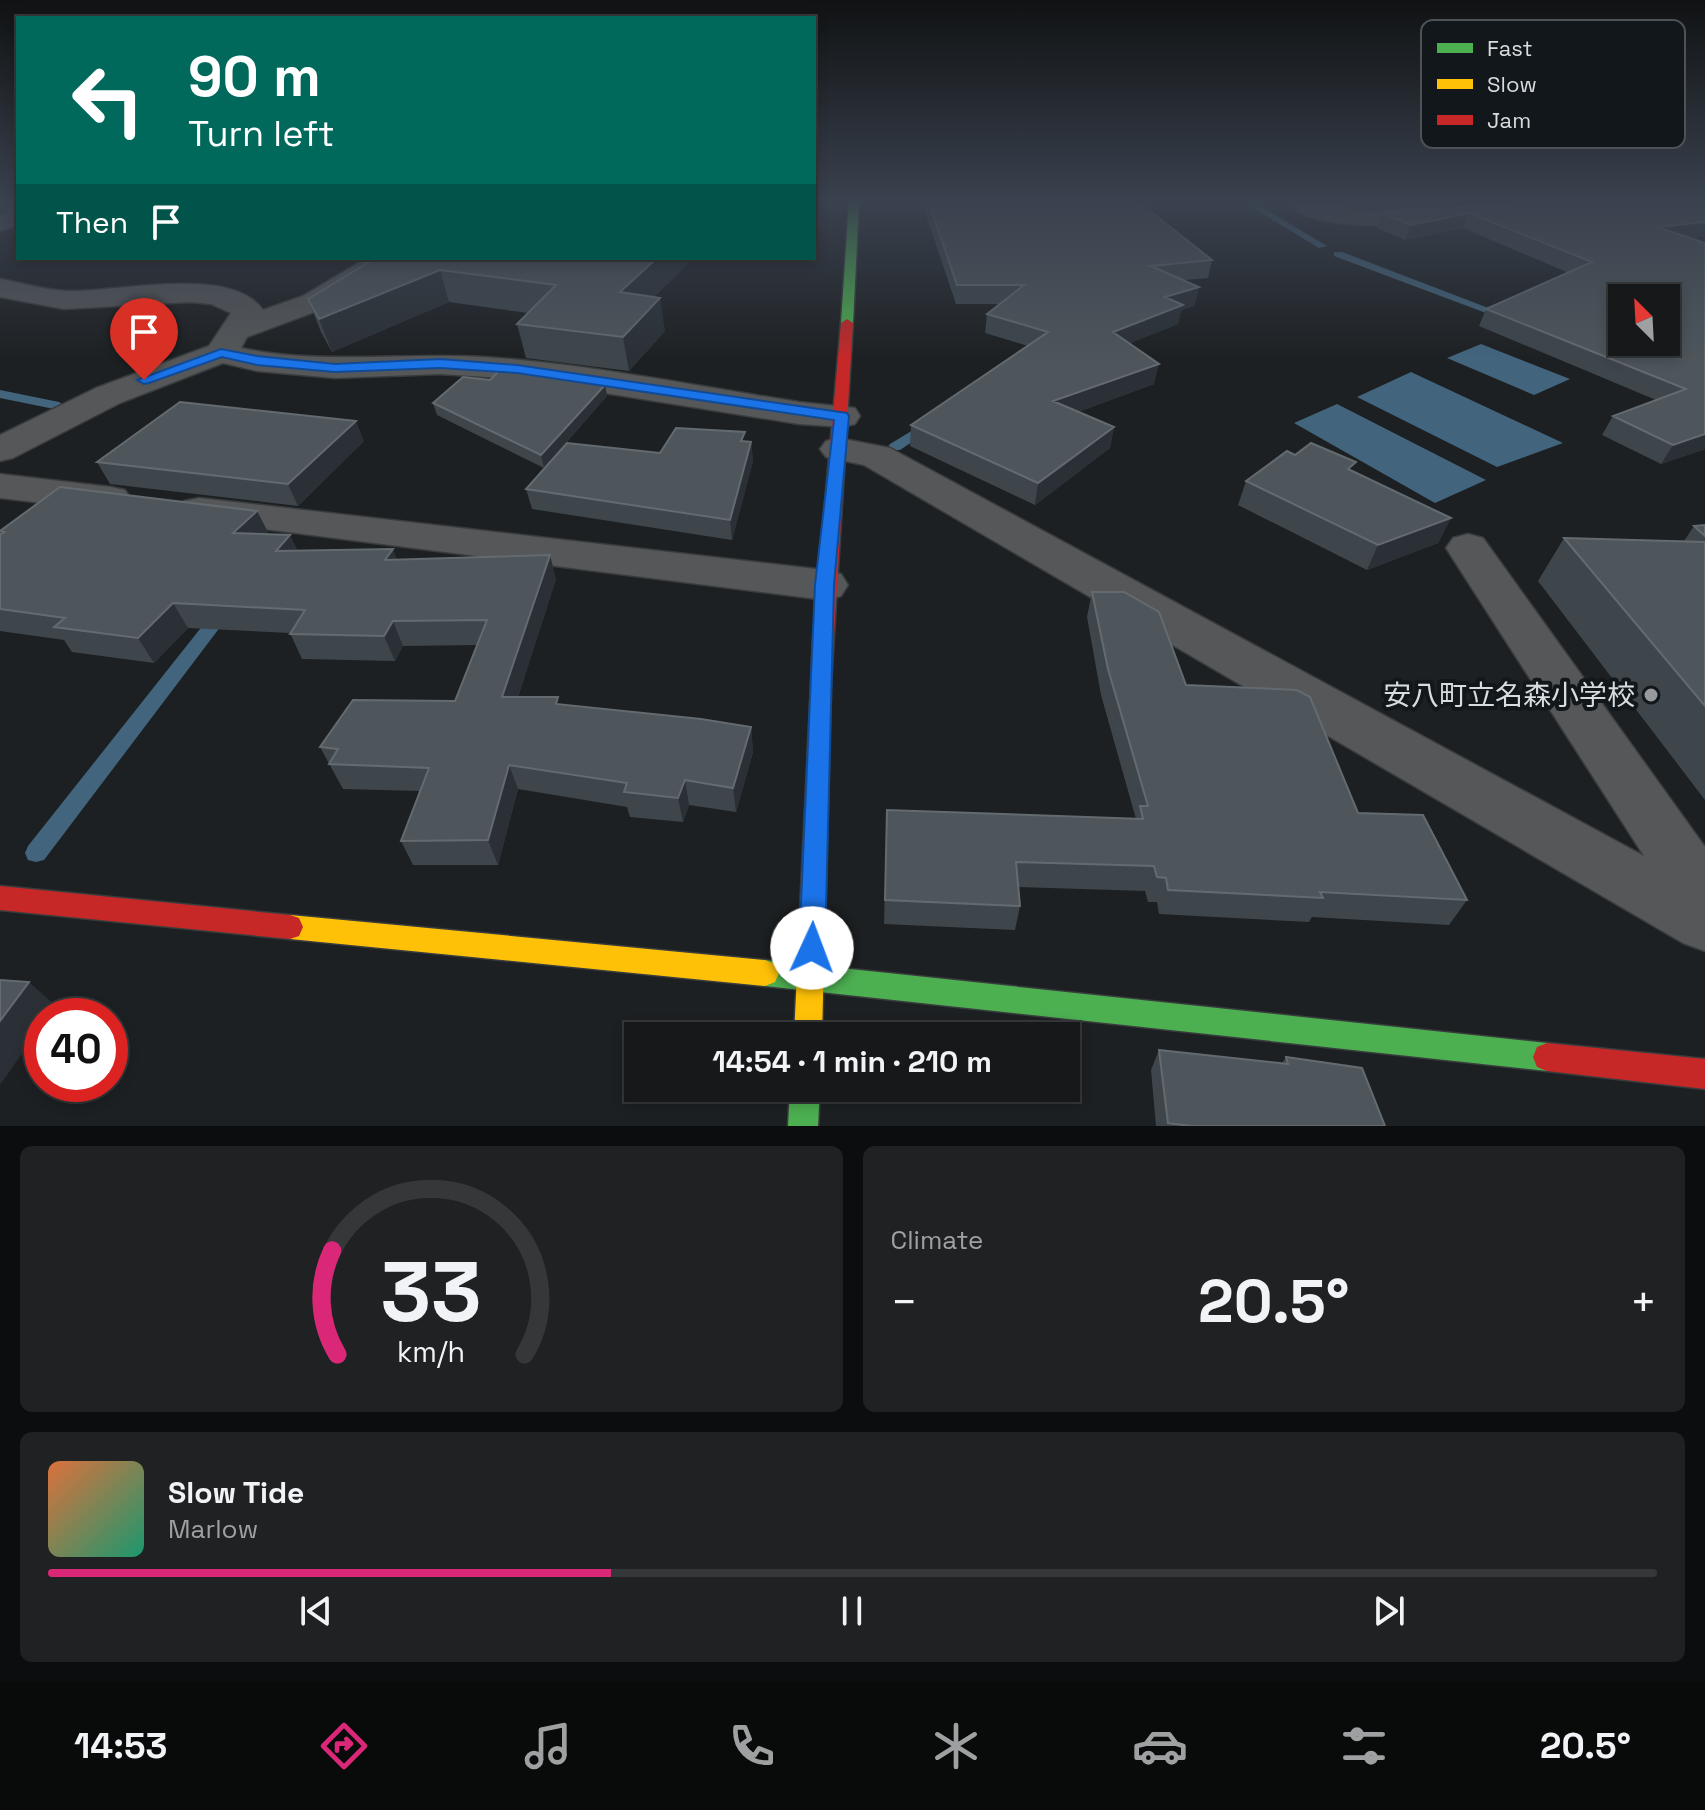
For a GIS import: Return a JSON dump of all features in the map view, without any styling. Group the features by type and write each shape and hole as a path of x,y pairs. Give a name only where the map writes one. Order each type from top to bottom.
{"street":[{"path":"809,1022 825,585 840,432 851,256"},
{"path":"0,450 100,398 314,302 383,260"},
{"path":"0,288 71,300 164,291 238,300 248,311 230,342"},
{"path":"230,342 257,361 335,368 440,364 517,369 799,413 840,432 876,456 1705,922"},
{"path":"0,486 825,585"},
{"path":"1468,548 1705,897"},
{"path":"0,898 811,978 1705,1074"},
{"path":"803,1126 804,1102"}],"water":[{"path":"1481,344 1570,379 1534,395 1447,358"},
{"path":"1411,372 1563,443 1497,467 1357,397"},
{"path":"1337,404 1486,480 1435,503 1294,423"}],"building":[{"path":"947,256 1206,256 1212,260 1151,266 1199,287 1165,297 1183,305 1113,332 1159,364 1053,401 1114,427 1038,483 911,425 1048,332 987,314 1024,285 957,285"},
{"path":"1576,256 1705,256 1705,434 1673,445 1613,416 1686,389 1486,309 1592,262"},
{"path":"373,260 655,260 620,292 660,298 623,337 517,324 556,285 440,270 319,319 308,299"},
{"path":"500,370 605,385 541,455 433,403 463,377 490,380"},
{"path":"180,402 356,421 288,484 97,462"},
{"path":"676,428 745,432 741,441 751,442 730,520 526,489 567,443 660,453"},
{"path":"1311,443 1356,462 1348,469 1451,518 1378,545 1246,481 1287,451 1295,455"},
{"path":"60,487 257,511 233,533 290,535 276,551 393,549 385,560 550,555 502,697 558,697 556,704 751,727 733,788 685,780 678,798 624,792 627,783 509,765 488,840 401,841 429,768 329,764 338,749 320,747 353,700 455,701 487,620 393,621 384,636 290,634 305,610 173,603 138,638 54,627 65,618 0,609 0,534 4,532 0,531"},
{"path":"1705,525 1705,536 1694,526"},
{"path":"1564,538 1705,542 1705,706"},
{"path":"1092,592 1124,592 1159,612 1186,685 1297,690 1310,697 1358,813 1423,815 1467,900 1320,892 1323,898 1168,890 1166,878 1157,877 1154,866 1016,862 1020,906 885,900 887,810 1143,819 1140,806 1148,806 1108,669"},
{"path":"0,980 29,982 0,1021"},
{"path":"1159,1050 1288,1064 1286,1057 1362,1068 1385,1126 1191,1126 1168,1123"}],"waterway":[{"path":"1342,256 1506,317"},
{"path":"0,394 59,406"},
{"path":"895,447 928,425"},
{"path":"36,853 221,614"}],"traffic: fast":[{"path":"847,323 851,256"},
{"path":"765,973 1547,1057"},
{"path":"803,1126 804,1102"}],"traffic: slow":[{"path":"809,1022 821,685"},
{"path":"290,927 765,973"}],"traffic: jam":[{"path":"821,685 847,323"},
{"path":"0,898 290,927"},
{"path":"1547,1057 1705,1074"}],"place":[{"name":"安八町立名森小学校","path":"1651,695"}],"route":[{"path":"144,380 221,353 257,361 335,368 440,364 517,369 799,413 842,416 825,585 812,948"}]}
